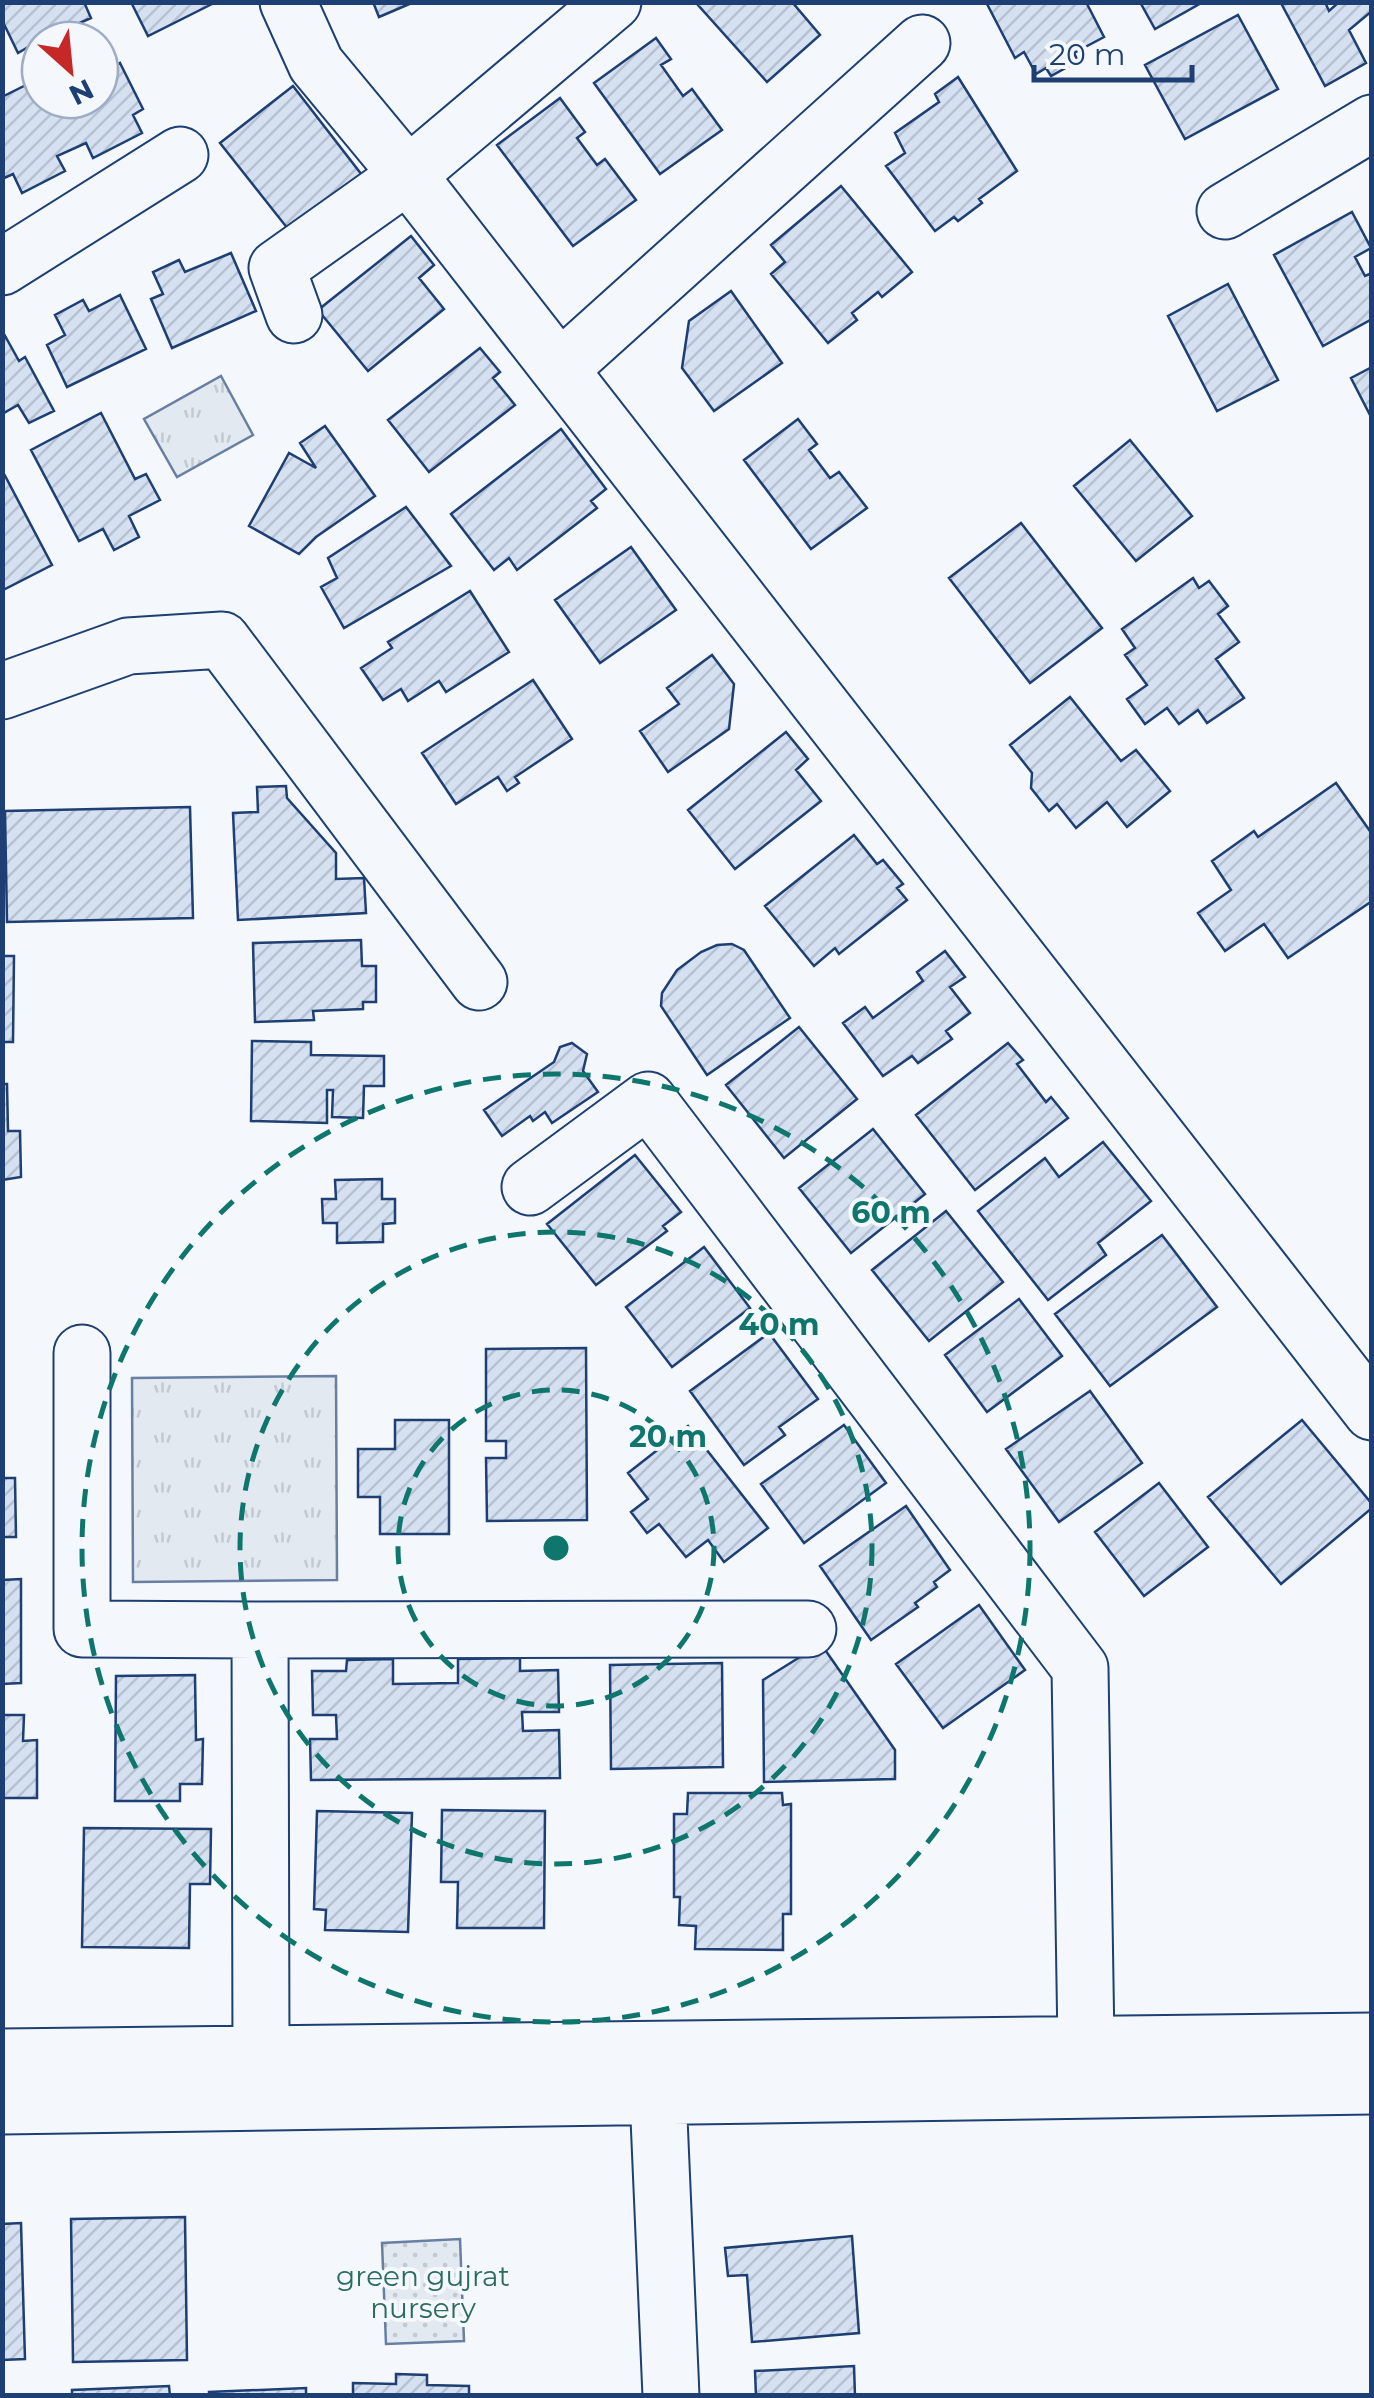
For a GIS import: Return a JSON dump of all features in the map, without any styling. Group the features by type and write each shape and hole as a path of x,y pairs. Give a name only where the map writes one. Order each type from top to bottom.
{"street":[{"path":"288,2 316,64 560,369 1372,1412"},
{"path":"294,315 277,268 408,175 614,2"},
{"path":"560,369 922,43"},
{"path":"1225,211 1372,123"},
{"path":"2,267 180,155"},
{"path":"2,691 128,646 222,640 478,982"},
{"path":"530,1188 648,1100 1080,1668 1086,2044"},
{"path":"82,1353 82,1629 808,1629"},
{"path":"260,1630 261,2054"},
{"path":"2,2057 1372,2041"},
{"path":"2,2106 1372,2086"},
{"path":"658,2095 671,2396"}],"green space":[{"path":"221,376 253,435 177,477 144,419"},
{"path":"336,1376 337,1580 133,1582 132,1378"},
{"name":"green gujrat nursery","path":"460,2239 464,2341 386,2344 382,2243"}],"building":[{"path":"2,2 84,2 91,18 20,20 18,53 2,20"},
{"path":"131,2 216,2 148,36"},
{"path":"373,2 414,2 379,17"},
{"path":"792,2 820,35 767,82 698,5"},
{"path":"986,2 1086,2 1104,37 1074,53 1078,61 1051,76 1046,68 1036,74 1024,52 1015,58"},
{"path":"1140,2 1203,2 1155,29"},
{"path":"1325,2 1329,11 1339,2 1372,2 1372,11 1349,30 1366,63 1325,86 1281,3"},
{"path":"1238,15 1278,89 1185,139 1145,65"},
{"path":"656,38 671,59 661,65 683,96 692,89 722,130 660,174 594,83"},
{"path":"120,63 143,109 133,115 142,133 93,158 86,143 57,156 65,171 22,193 13,174 2,179 2,97 20,88 20,120 120,120"},
{"path":"958,77 1017,171 979,199 982,203 958,221 954,217 935,231 886,166 905,153 895,133 939,102 935,94"},
{"path":"293,86 372,188 292,234 220,143"},
{"path":"560,98 585,132 577,138 597,165 605,159 636,200 573,246 497,145"},
{"path":"841,186 912,272 882,297 878,292 852,313 857,320 828,343 771,274 785,262 771,245"},
{"path":"1352,212 1371,248 1355,257 1365,276 1372,273 1372,319 1323,346 1274,255"},
{"path":"411,236 434,265 419,278 444,309 368,371 318,310"},
{"path":"231,253 256,311 172,348 151,299 163,294 153,272 179,260 185,272"},
{"path":"1228,284 1278,380 1217,411 1168,316"},
{"path":"731,291 782,363 714,411 682,368 689,321"},
{"path":"120,295 146,349 67,387 47,345 65,335 55,315 83,300 89,311"},
{"path":"4,334 19,361 25,357 54,411 29,423 18,405 2,414"},
{"path":"480,348 500,372 493,378 515,405 429,472 388,420"},
{"path":"1372,367 1372,419 1351,378"},
{"path":"101,413 135,479 146,474 160,500 129,516 139,537 114,550 103,529 79,541 31,450"},
{"path":"798,419 817,444 809,450 830,478 839,472 867,508 811,549 744,460"},
{"path":"325,426 375,496 316,537 299,554 249,526 289,453 316,468 300,443"},
{"path":"561,429 606,489 591,501 597,508 517,570 509,558 494,570 451,514"},
{"path":"1130,440 1192,516 1136,561 1074,486"},
{"path":"2,470 52,565 3,590 2,588"},
{"path":"406,507 451,566 344,628 321,587 337,578 328,558"},
{"path":"1021,523 1102,628 1030,683 949,578"},
{"path":"631,547 676,610 600,663 555,600"},
{"path":"1193,578 1199,588 1209,581 1228,606 1218,614 1239,642 1216,659 1244,698 1207,723 1198,710 1179,724 1167,708 1145,724 1127,699 1147,685 1125,655 1135,648 1122,629"},
{"path":"470,591 509,652 446,692 439,681 408,701 401,689 383,700 361,668 392,648 388,642"},
{"path":"712,655 734,684 729,729 668,772 640,731 679,704 667,688"},
{"path":"533,680 572,739 515,777 519,783 507,791 498,777 456,804 422,753"},
{"path":"1070,697 1121,761 1136,750 1170,791 1127,827 1107,802 1076,828 1057,804 1049,811 1031,788 1032,773 1010,745"},
{"path":"786,732 808,759 796,770 821,801 735,869 688,810"},
{"path":"1336,783 1372,834 1372,901 1288,958 1264,924 1225,951 1198,913 1231,890 1212,861 1254,831 1258,837"},
{"path":"286,786 287,798 336,853 336,879 364,878 366,913 238,920 233,813 258,812 257,787"},
{"path":"190,807 193,918 7,922 5,811"},
{"path":"854,835 877,864 883,860 903,884 897,888 907,900 839,954 835,948 814,966 765,906"},
{"path":"361,940 362,966 376,966 376,1002 363,1002 363,1009 313,1011 314,1020 255,1022 253,943"},
{"path":"732,944 744,950 790,1018 707,1075 661,1006 662,993 677,970 701,952"},
{"path":"945,951 965,977 950,987 970,1013 946,1031 952,1039 918,1063 912,1056 883,1076 843,1023 865,1007 873,1018 923,981 917,972"},
{"path":"2,956 14,956 13,1042 2,1042"},
{"path":"799,1027 857,1099 784,1158 726,1085"},
{"path":"252,1041 311,1042 311,1055 384,1056 384,1086 364,1086 363,1118 332,1117 333,1090 327,1090 327,1123 251,1121"},
{"path":"572,1043 587,1054 583,1071 598,1092 552,1123 545,1112 533,1121 530,1116 502,1136 484,1110 554,1062 560,1047"},
{"path":"1008,1043 1023,1060 1017,1064 1046,1102 1051,1097 1068,1118 975,1190 916,1115"},
{"path":"2,1084 7,1084 8,1131 20,1131 21,1177 2,1180"},
{"path":"873,1129 925,1194 851,1253 799,1188"},
{"path":"1103,1142 1151,1201 1098,1243 1106,1255 1048,1300 978,1211 1045,1158 1059,1177"},
{"path":"635,1155 681,1212 663,1226 667,1231 596,1285 547,1224"},
{"path":"382,1179 382,1199 395,1199 395,1223 383,1224 383,1242 337,1243 337,1223 323,1223 322,1199 336,1199 335,1180"},
{"path":"946,1211 1003,1282 929,1341 872,1270"},
{"path":"1162,1235 1217,1307 1110,1386 1055,1314"},
{"path":"704,1247 750,1308 672,1367 626,1307"},
{"path":"1019,1299 1062,1356 987,1412 945,1355"},
{"path":"769,1333 818,1399 779,1427 785,1435 744,1465 690,1391"},
{"path":"586,1348 587,1520 487,1521 486,1458 506,1458 506,1441 486,1441 486,1349"},
{"path":"1090,1391 1142,1463 1059,1522 1006,1449"},
{"path":"395,1420 449,1420 449,1534 380,1534 380,1497 358,1497 358,1449 395,1449"},
{"path":"1302,1420 1372,1508 1281,1584 1208,1497"},
{"path":"844,1425 886,1483 804,1543 761,1484"},
{"path":"688,1426 768,1528 724,1562 708,1540 686,1557 659,1524 647,1533 631,1512 648,1499 628,1473"},
{"path":"2,1464 3,1478 15,1478 16,1537 2,1537"},
{"path":"1159,1483 1208,1547 1144,1596 1095,1532"},
{"path":"906,1506 950,1570 934,1582 937,1587 915,1603 918,1607 871,1640 820,1566"},
{"path":"21,1579 21,1683 2,1684 2,1580"},
{"path":"979,1605 1025,1670 943,1728 896,1664"},
{"path":"821,1644 895,1750 895,1779 764,1782 763,1680"},
{"path":"520,1658 520,1671 558,1670 559,1712 522,1712 523,1731 559,1730 560,1778 311,1780 310,1739 337,1739 336,1715 313,1715 312,1671 346,1671 347,1660 393,1659 393,1684 458,1683 458,1659"},
{"path":"722,1663 723,1767 611,1769 610,1665"},
{"path":"195,1675 196,1740 203,1739 202,1784 180,1784 180,1801 115,1801 116,1676"},
{"path":"2,1715 24,1715 23,1741 37,1740 37,1798 2,1798"},
{"path":"688,1793 782,1793 783,1805 791,1804 791,1914 783,1914 783,1950 695,1949 696,1926 679,1925 680,1897 674,1897 674,1814 687,1814"},
{"path":"442,1810 545,1811 544,1928 457,1928 458,1882 441,1882"},
{"path":"317,1811 412,1813 408,1932 325,1930 326,1910 314,1909"},
{"path":"84,1828 211,1829 210,1884 190,1884 189,1948 82,1947"},
{"path":"185,2217 187,2360 73,2362 71,2219"},
{"path":"21,2223 25,2359 2,2360 2,2224"},
{"path":"852,2236 859,2333 752,2342 747,2275 728,2276 725,2248"},
{"path":"854,2366 855,2396 756,2396 755,2371"},
{"path":"396,2374 427,2375 427,2385 469,2386 469,2396 353,2396 353,2383 396,2384"},
{"path":"169,2386 170,2396 72,2396 72,2390"},
{"path":"306,2388 306,2396 209,2396 209,2392"}]}
